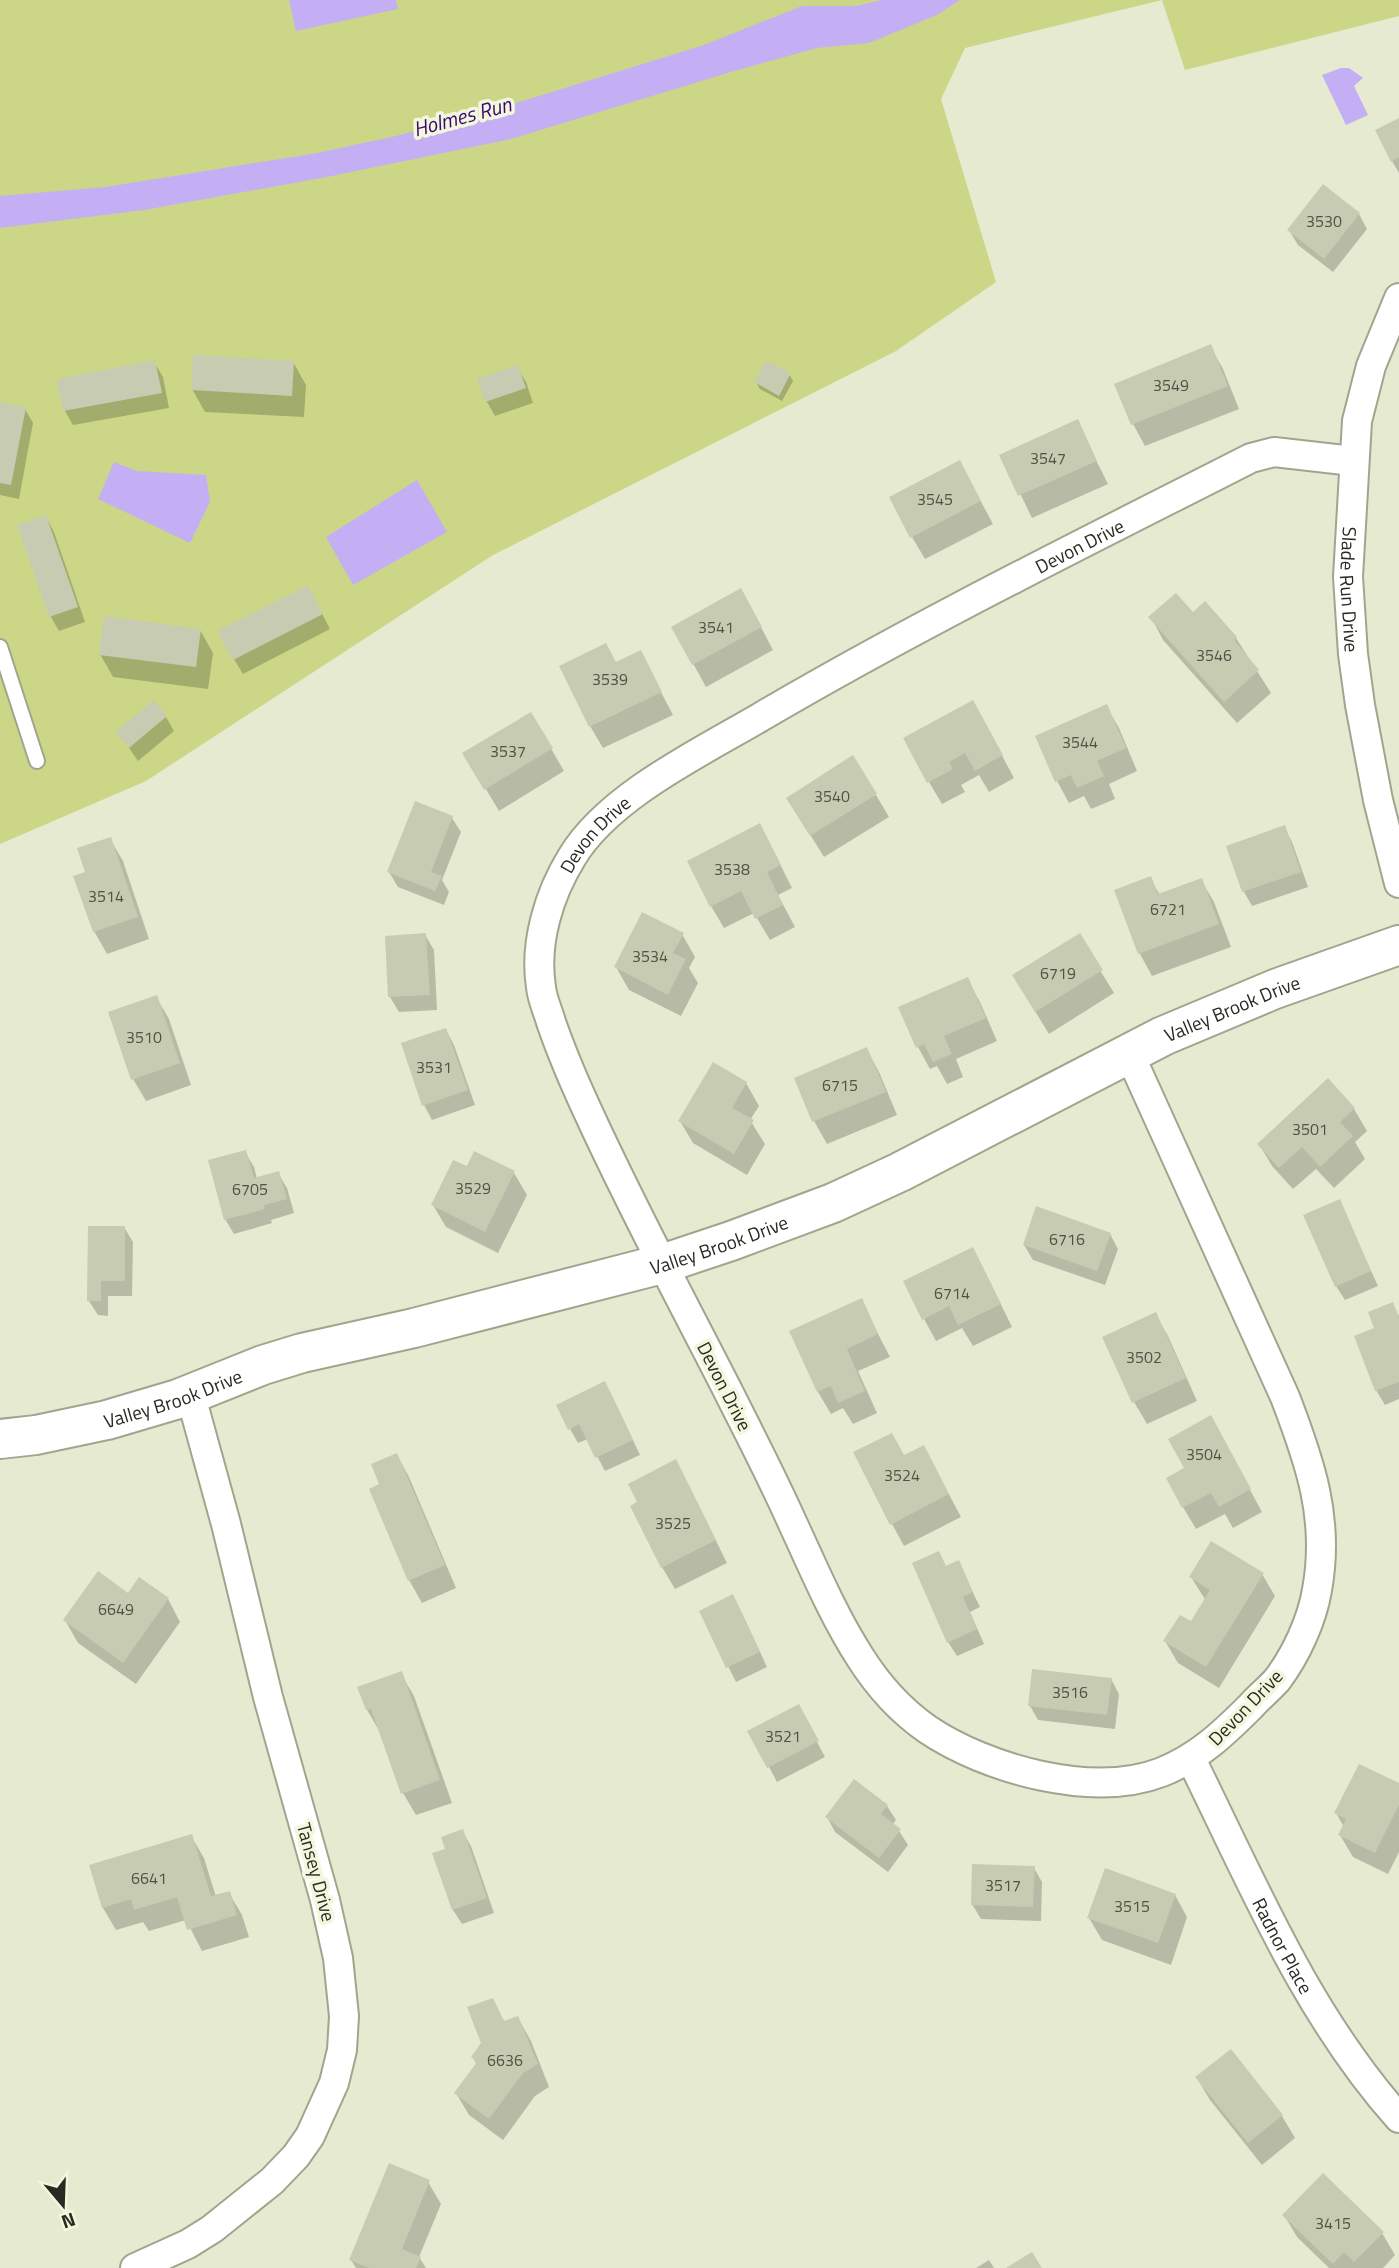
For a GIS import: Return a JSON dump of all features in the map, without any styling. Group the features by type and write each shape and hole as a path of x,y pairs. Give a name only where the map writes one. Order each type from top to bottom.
{"street":[{"name":"Slade Run Drive","path":"1399,298 1371,366 1357,421 1348,577 1353,654 1360,705 1378,800 1399,883"},
{"name":"Devon Drive","path":"1129,1054 1285,1397 1307,1455 1318,1498 1321,1544 1317,1590 1310,1615 1291,1656 1276,1680 1215,1742 1191,1759 1139,1779 1090,1782 1001,1767 961,1750 923,1726 896,1704 864,1663 838,1619 564,1062 541,990 540,953 543,928 569,861 586,835 611,811 631,795 860,658 1251,458 1275,452 1353,461"},
{"name":"Valley Brook Drive","path":"0,1438 107,1420 190,1394 263,1365 302,1353 414,1328 662,1264 833,1203 900,1172 1163,1036 1275,989 1399,945"},
{"name":"Tansey Drive","path":"135,2268 188,2244 212,2229 272,2181 296,2156 310,2136 334,2083 342,2050 344,2016 338,1958 325,1900 268,1698 226,1524 190,1394"},
{"name":"Radnor Place","path":"1191,1759 1297,1973 1333,2032 1377,2093 1399,2118"}],"lane":[{"path":"0,647 37,761"}],"green space":[{"path":"0,0 1162,0 965,48 941,99 996,282 896,351 493,555 146,781 0,844"},
{"path":"1162,0 1399,0 1399,16 1185,70"}],"shaded area":[{"path":"289,0 396,0 398,9 296,31"},
{"path":"881,0 960,0 937,15 869,43 817,48 511,139 327,177 144,210 0,228 0,196 106,187 317,153 396,136 493,110 704,45 802,6 856,6"},
{"path":"1349,68 1363,78 1354,86 1368,115 1346,125 1322,75"},
{"path":"114,462 137,471 206,475 210,502 190,543 98,499"},
{"path":"417,480 447,532 353,585 326,537"}],"building":[{"path":"1399,118 1399,157 1391,162 1375,130"},
{"path":"1323,184 1360,213 1324,259 1287,230"},
{"path":"1211,344 1228,386 1131,425 1114,384"},
{"path":"193,355 294,361 292,396 191,390"},
{"path":"155,360 162,393 63,411 57,379"},
{"path":"766,360 791,373 779,396 754,382"},
{"path":"518,365 526,388 485,402 477,379"},
{"path":"0,402 26,407 11,485 0,483"},
{"path":"1078,419 1097,461 1018,496 999,455"},
{"path":"960,460 981,501 910,538 889,497"},
{"path":"46,515 78,607 49,617 17,525"},
{"path":"308,585 323,614 233,660 217,631"},
{"path":"741,588 762,627 692,665 671,627"},
{"path":"1176,593 1193,612 1205,601 1237,637 1234,640 1259,670 1224,702 1148,617"},
{"path":"104,616 201,629 196,667 99,655"},
{"path":"606,643 616,662 641,650 662,692 589,727 559,666"},
{"path":"154,700 167,716 129,748 115,732"},
{"path":"973,700 1003,755 975,771 965,753 949,762 953,769 927,783 903,738"},
{"path":"1107,704 1126,748 1097,761 1104,776 1077,788 1071,775 1055,782 1035,736"},
{"path":"531,712 553,748 484,790 462,753"},
{"path":"853,755 877,794 810,836 786,798"},
{"path":"415,801 453,816 431,872 442,876 435,891 387,872"},
{"path":"760,823 781,865 767,872 783,905 755,919 741,891 710,907 687,861"},
{"path":"1285,825 1301,872 1242,892 1226,846"},
{"path":"111,837 138,917 93,932 73,876 85,872 77,848"},
{"path":"1151,876 1158,894 1202,878 1219,924 1138,954 1114,890"},
{"path":"642,912 684,933 673,953 686,959 668,995 614,967"},
{"path":"426,933 430,995 388,997 385,936"},
{"path":"1080,933 1103,970 1035,1012 1012,975"},
{"path":"968,977 986,1018 944,1036 952,1054 933,1062 924,1044 916,1048 898,1007"},
{"path":"157,995 180,1063 131,1080 108,1012"},
{"path":"446,1028 468,1090 422,1106 401,1043"},
{"path":"867,1047 886,1092 812,1122 794,1078"},
{"path":"713,1062 747,1082 732,1108 754,1120 734,1154 678,1121"},
{"path":"1328,1078 1355,1108 1340,1122 1353,1136 1320,1167 1302,1147 1279,1168 1257,1144"},
{"path":"246,1150 254,1178 279,1171 287,1199 264,1205 265,1209 224,1220 208,1160"},
{"path":"474,1151 515,1171 485,1232 431,1205 453,1160 467,1166"},
{"path":"1340,1199 1371,1271 1335,1287 1303,1215"},
{"path":"1036,1206 1111,1233 1097,1271 1023,1245"},
{"path":"88,1226 125,1226 125,1281 101,1281 101,1301 87,1301"},
{"path":"973,1247 1001,1304 958,1325 949,1306 922,1320 903,1281"},
{"path":"862,1298 878,1334 847,1349 865,1391 838,1403 831,1386 817,1392 789,1331"},
{"path":"1393,1302 1399,1318 1399,1382 1375,1391 1354,1336 1374,1328 1368,1312"},
{"path":"1156,1312 1186,1378 1132,1403 1102,1337"},
{"path":"605,1381 633,1440 595,1458 579,1424 568,1430 556,1405"},
{"path":"1211,1415 1251,1489 1219,1507 1211,1493 1182,1508 1166,1478 1184,1468 1168,1439"},
{"path":"892,1433 904,1455 924,1445 949,1494 890,1525 853,1452"},
{"path":"397,1453 445,1565 408,1581 369,1489 379,1484 371,1464"},
{"path":"676,1459 716,1540 661,1568 630,1506 637,1502 628,1484"},
{"path":"1211,1541 1264,1573 1206,1667 1163,1641 1180,1615 1191,1621 1210,1590 1189,1577"},
{"path":"939,1551 946,1566 959,1560 973,1592 963,1597 977,1629 947,1643 912,1563"},
{"path":"98,1571 128,1593 139,1577 169,1598 123,1663 63,1620"},
{"path":"733,1594 760,1652 726,1668 699,1611"},
{"path":"1032,1669 1112,1678 1107,1715 1028,1706"},
{"path":"402,1671 440,1780 401,1794 371,1709 366,1710 357,1687"},
{"path":"799,1704 819,1741 767,1768 747,1731"},
{"path":"1359,1764 1399,1783 1399,1805 1375,1853 1338,1835 1346,1819 1334,1813"},
{"path":"854,1779 888,1805 881,1814 901,1829 879,1858 825,1817"},
{"path":"463,1829 487,1898 452,1910 432,1853 445,1849 441,1837"},
{"path":"192,1834 211,1896 230,1891 237,1915 187,1930 177,1897 134,1910 131,1899 102,1908 89,1865"},
{"path":"972,1864 1035,1866 1033,1907 971,1905"},
{"path":"1105,1868 1176,1894 1158,1943 1087,1918"},
{"path":"493,1998 504,2021 518,2016 538,2064 523,2073 489,2119 454,2093 477,2062 471,2057 481,2043 467,2007"},
{"path":"1231,2049 1283,2115 1248,2143 1195,2077"},
{"path":"389,2163 430,2180 402,2249 421,2257 416,2268 369,2268 349,2260"},
{"path":"1323,2173 1384,2232 1354,2262 1344,2252 1333,2264 1282,2215"},
{"path":"1032,2252 1042,2268 1006,2268"}],"water label":[{"name":"Holmes Run","path":"462,116"}]}
